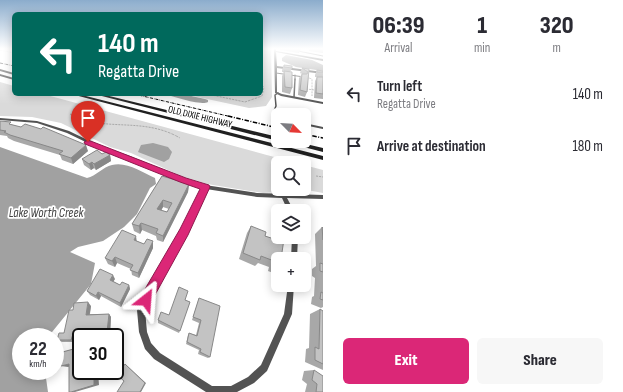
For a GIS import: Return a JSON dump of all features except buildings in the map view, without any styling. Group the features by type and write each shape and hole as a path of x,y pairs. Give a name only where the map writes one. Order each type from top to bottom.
{"main road":[{"path":"0,70 12,73"},
{"path":"0,75 12,78"},
{"name":"OLD DIXIE HIGHWAY","path":"81,96 323,158"},
{"name":"OLD DIXIE HIGHWAY","path":"104,96 271,137"},
{"path":"311,147 323,150"}],"street":[{"path":"276,67 276,92 323,103"},
{"path":"278,67 323,73"},
{"path":"0,119 37,122 62,130 97,146 183,180 205,187 238,194 271,195"},
{"path":"205,187 184,232 150,290 141,310 143,332 148,346 157,356 211,390 232,390 251,380 264,368 288,314 290,292"},
{"path":"288,204 284,196 323,197"}],"lane":[{"path":"276,73 304,77"},
{"path":"294,97 295,76"},
{"path":"275,108 275,95 279,93"},
{"path":"311,125 323,128"}],"path":[{"path":"308,73 312,79 312,99"},
{"path":"306,94 307,84"},
{"path":"301,88 316,90"},
{"path":"217,96 248,102 261,98 262,96"},
{"path":"70,114 83,121 148,126 163,130 180,138"},
{"path":"316,176 323,177"}],"shaded area":[{"path":"263,67 271,67 272,97 266,106 249,108 193,96 263,96"},
{"path":"0,82 12,85 12,96 50,96 271,156 271,192 263,193 207,184 181,176 131,153 110,147 61,123 32,117 0,116"},
{"path":"311,167 323,170 323,193 311,191"}],"water":[{"path":"298,67 323,67 323,71"},
{"path":"170,96 191,96 208,100 208,102 204,103 193,102"},
{"path":"153,143 168,147 172,152 169,159 164,162 138,152 141,145"},
{"name":"Lake Worth Creek","path":"0,147 87,178 109,166 123,164 155,178 156,184 150,188 137,214 124,227 103,241 78,247 70,252 95,263 91,284 55,328 12,328 12,380 46,380 48,392 0,392"}],"railway":[{"path":"143,96 232,117"},
{"path":"228,116 271,126"},
{"path":"311,135 323,138"}],"route":[{"path":"88,142 142,162 167,174 205,187 184,232 150,290 146,300"}]}
